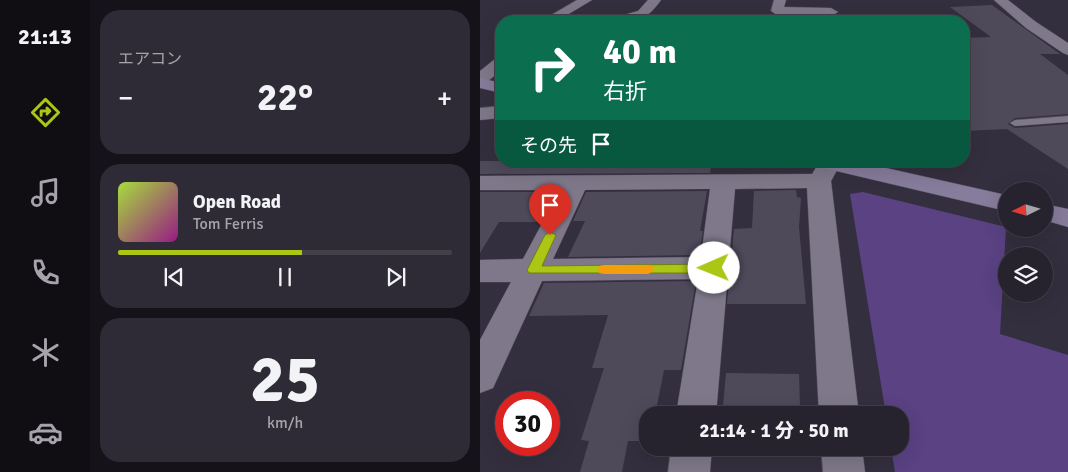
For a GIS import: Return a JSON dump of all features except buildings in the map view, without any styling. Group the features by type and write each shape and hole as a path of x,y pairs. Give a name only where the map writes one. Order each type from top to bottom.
{"main road":[{"path":"480,83 495,87"},
{"path":"832,167 998,201"},
{"path":"1053,214 1068,218"}],"street":[{"path":"559,15 586,0"},
{"path":"640,15 643,14 655,0"},
{"path":"780,0 777,11 831,11"},
{"path":"1000,0 1031,25 1068,50"},
{"path":"480,79 495,67"},
{"path":"480,114 495,113"},
{"path":"480,183 722,182 832,167 839,406"},
{"path":"697,406 714,268 722,182"},
{"path":"480,376 576,183"},
{"path":"480,271 714,268"},
{"path":"689,472 691,456"},
{"path":"843,456 844,472"}],"lane":[{"path":"1015,123 1068,119"}],"shaded area":[{"path":"863,192 998,225 998,238 1005,238 1005,247 998,247 998,302 1002,302 1000,334 1068,355 1068,472 895,472 892,456 909,456 909,406 885,406 850,194"}],"slow traffic":[{"path":"604,270 648,269"}],"route":[{"path":"550,235 533,270 714,268"}]}
